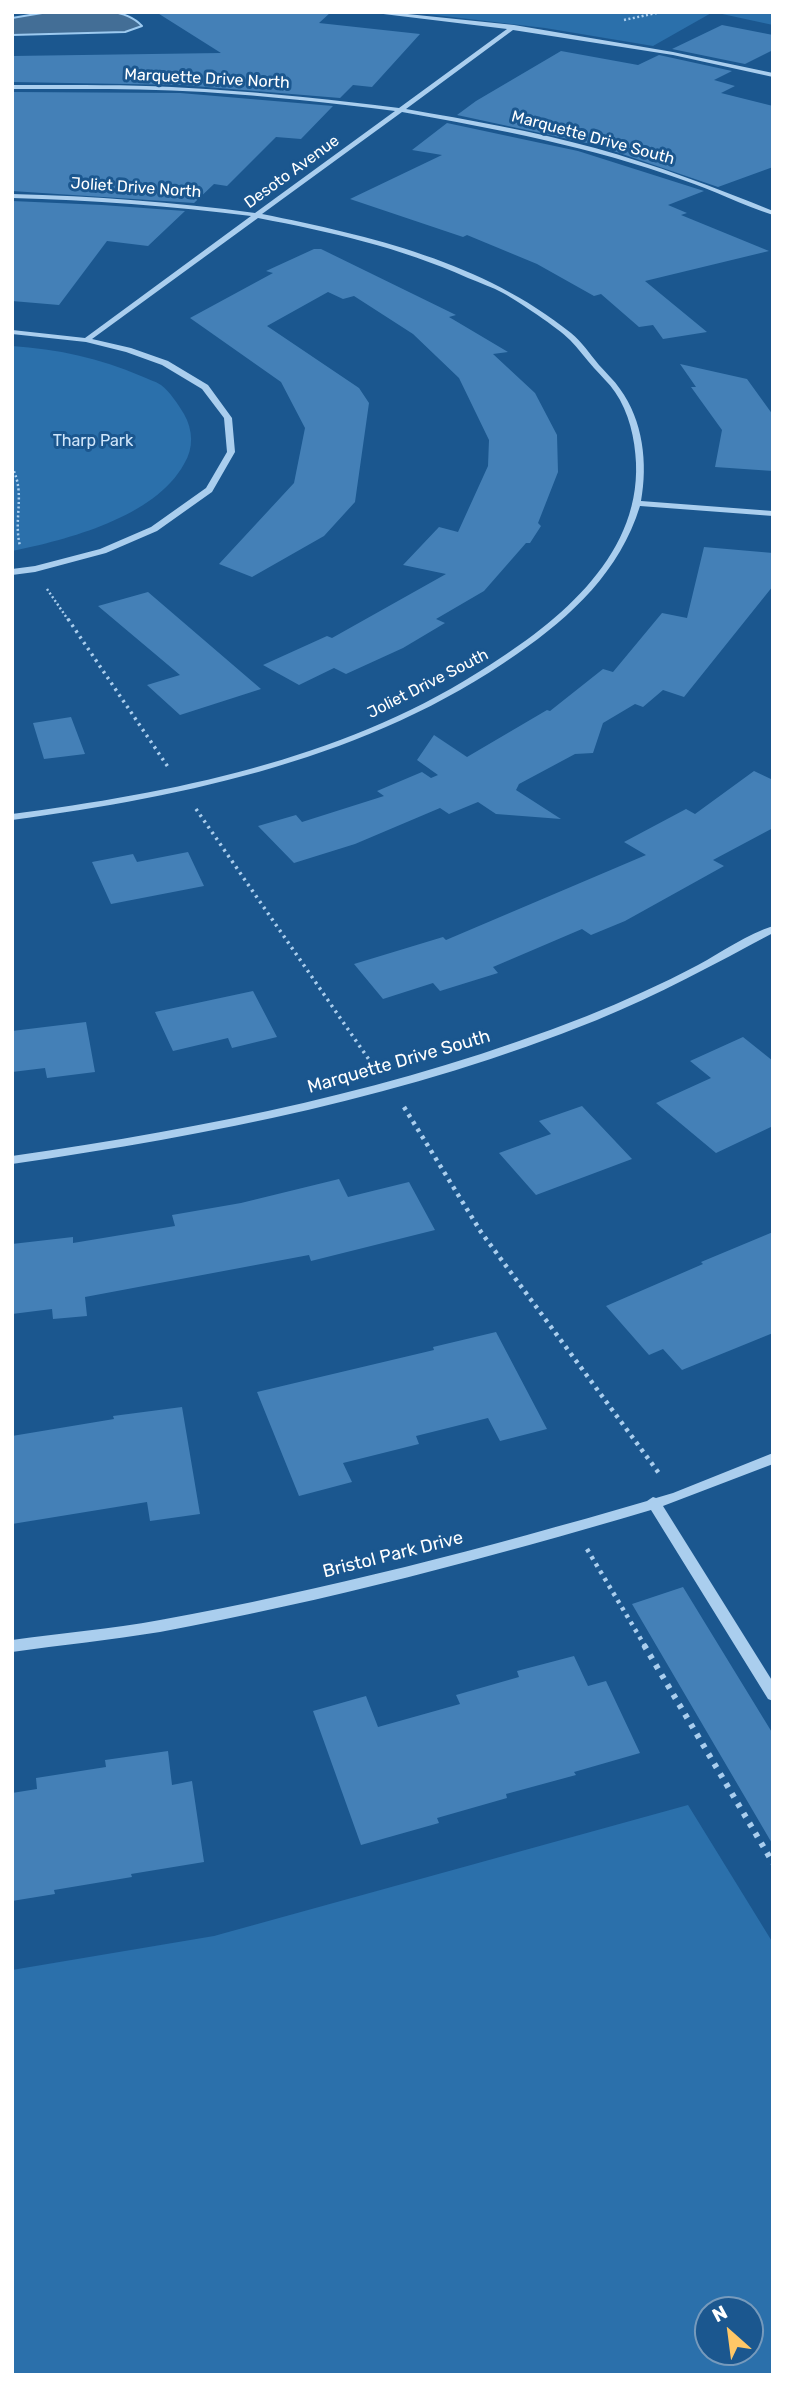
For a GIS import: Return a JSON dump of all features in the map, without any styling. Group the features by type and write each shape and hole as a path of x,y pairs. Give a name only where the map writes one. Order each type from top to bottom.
{"street":[{"path":"370,12 514,27 640,47 773,75"},
{"name":"Desoto Avenue","path":"86,340 514,27"},
{"name":"Marquette Drive North","path":"12,87 201,91 321,101 399,111"},
{"name":"Marquette Drive South","path":"399,111 491,127 590,150 684,179 773,213"},
{"name":"Joliet Drive North","path":"12,196 107,198 172,203 257,215"},
{"name":"Joliet Drive South","path":"12,817 108,804 181,790 323,748 397,719 500,664 550,626 600,577 617,553 637,503 640,487 639,460 629,409 607,372 547,319 492,285 420,255 340,231 257,215"},
{"path":"12,332 86,340 128,350 165,363 205,387 228,418 231,452 209,490 154,529 103,551 35,569 12,572"},
{"path":"637,503 773,514"},
{"name":"Marquette Drive South","path":"12,1160 206,1131 388,1087 535,1040 606,1012 680,978 773,929"},
{"name":"Bristol Park Drive","path":"12,1646 158,1626 428,1567 677,1497 773,1458"},
{"path":"653,1502 773,1695"}],"path":[{"path":"622,21 662,12"},
{"path":"12,467 19,478 23,496 16,534 21,549 181,790 412,1118 481,1232 677,1497"},
{"path":"574,1527 773,1863"}],"green space":[{"path":"410,12 713,12 653,46 545,28"},
{"path":"713,12 773,12 773,25"},
{"name":"Tharp Park","path":"12,346 45,349 94,359 156,382 164,388 184,414 191,439 187,458 171,483 131,512 108,523 83,533 12,551"},
{"path":"688,1805 773,1943 773,2375 12,2375 12,1970 214,1936"}],"shaded area":[{"path":"111,11 123,14 142,26 125,32 12,35 12,18 48,12"}],"building":[{"path":"156,12 331,12 319,23 420,34 372,87 353,85 340,98 182,85 12,82 12,56 221,53"},
{"path":"722,25 773,35 773,50 745,64 672,49"},
{"path":"561,51 638,65 659,55 732,71 714,80 735,86 721,93 773,106 773,167 718,187 596,145 457,115"},
{"path":"12,92 180,93 333,106 301,139 276,137 227,186 214,184 194,203 12,191"},
{"path":"447,123 578,151 704,191 668,205 687,213 681,215 769,251 645,281 707,332 663,339 653,325 639,327 601,294 594,296 537,264 467,235 463,237 350,199 442,155 412,150"},
{"path":"12,201 185,211 148,246 107,241 59,305 12,301"},
{"path":"314,249 321,249 456,315 449,317 508,352 493,354 535,393 557,435 558,472 538,523 541,526 530,543 526,543 484,591 436,619 445,623 403,648 346,674 334,668 299,685 263,665 327,636 332,638 446,574 403,565 439,527 458,532 488,466 489,440 459,378 413,334 354,296 343,299 328,292 267,326 359,388 369,403 355,502 324,536 252,577 219,564 294,483 305,428 281,382 190,318 273,273 266,271"},
{"path":"680,364 747,379 773,415 773,471 715,467 722,430 691,387 696,387"},
{"path":"704,547 773,553 773,586 684,697 663,690 643,707 635,704 603,723 593,753 575,754 519,784 516,790 561,819 496,814 478,802 449,814 440,808 355,844 294,863 258,826 296,815 302,822 384,796 377,791 422,772 431,778 438,775 417,760 434,735 467,757 547,710 550,711 603,669 613,672 662,613 687,618"},
{"path":"148,592 261,689 180,715 147,685 180,675 98,606"},
{"path":"71,717 85,754 44,759 33,723"},
{"path":"754,771 773,780 773,828 713,860 724,866 625,921 591,935 582,929 493,967 498,973 440,991 433,983 383,999 354,964 443,937 446,940 646,855 624,842 686,809 695,814"},
{"path":"188,852 204,886 111,904 92,862 133,854 137,862"},
{"path":"253,991 277,1037 232,1048 228,1038 173,1051 155,1012"},
{"path":"86,1022 95,1072 47,1078 45,1068 12,1072 12,1031"},
{"path":"743,1037 773,1061 773,1126 716,1153 656,1103 711,1078 690,1061"},
{"path":"582,1106 632,1159 536,1195 499,1153 551,1134 539,1121"},
{"path":"339,1179 348,1197 409,1182 435,1230 311,1261 309,1255 85,1297 87,1316 53,1319 52,1309 12,1314 12,1244 73,1237 73,1243 175,1226 172,1215 241,1203"},
{"path":"773,1232 773,1333 682,1370 663,1349 649,1355 606,1306 703,1264 701,1262"},
{"path":"496,1332 547,1429 500,1441 488,1418 416,1436 419,1444 343,1463 352,1482 299,1496 257,1392 434,1350 433,1347"},
{"path":"182,1407 200,1514 150,1521 147,1502 12,1524 12,1436 114,1419 113,1416"},
{"path":"683,1587 773,1734 773,1845 632,1604"},
{"path":"574,1656 588,1686 606,1681 640,1753 574,1772 576,1775 506,1794 507,1798 437,1818 439,1823 361,1845 313,1711 366,1696 378,1727 460,1704 456,1695 519,1677 517,1671"},
{"path":"168,1751 172,1785 192,1781 204,1862 131,1874 132,1877 54,1890 55,1894 12,1901 12,1793 37,1789 36,1778 106,1767 105,1760"}]}
